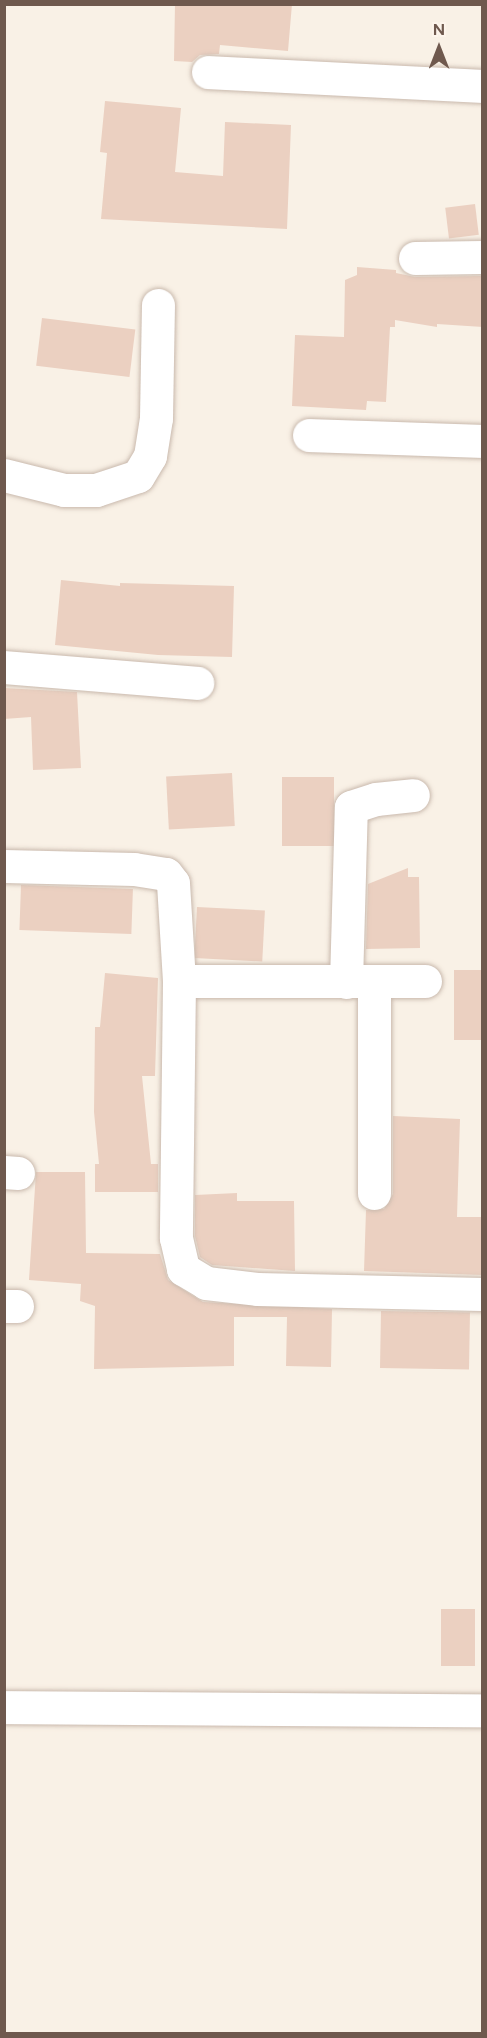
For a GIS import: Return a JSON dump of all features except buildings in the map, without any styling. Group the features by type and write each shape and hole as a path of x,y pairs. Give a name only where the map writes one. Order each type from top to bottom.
{"street":[{"path":"208,72 483,86"},
{"path":"415,258 483,257"},
{"path":"4,474 64,490 96,490 138,476 150,456 156,418 158,305"},
{"path":"309,435 483,441"},
{"path":"4,667 197,683"},
{"path":"374,1193 351,807 376,799 413,795"},
{"path":"4,866 134,869 166,874 173,883 176,896 179,981 176,1217 183,1269 206,1283 246,1288 483,1294"},
{"path":"179,981 424,981"},
{"path":"4,1707 483,1710"}]}
